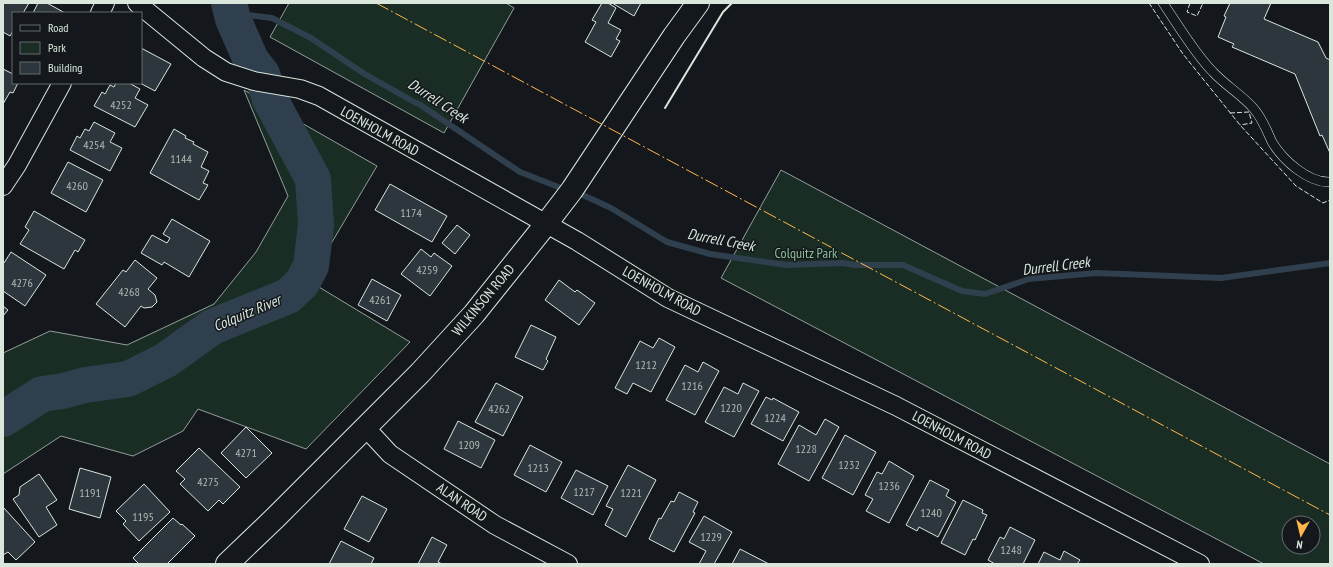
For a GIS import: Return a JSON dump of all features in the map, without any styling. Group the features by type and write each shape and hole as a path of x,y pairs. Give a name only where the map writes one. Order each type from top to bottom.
{"main road":[{"name":"WILKINSON ROAD","path":"227,564 420,373 474,314 572,190 674,36 698,3"}],"street":[{"path":"101,12 106,3"},
{"name":"LOENHOLM ROAD","path":"137,3 204,58 226,72 254,81 300,89 319,96 577,241 668,298 896,406 1200,564"},
{"path":"3,186 17,165 61,84"},
{"name":"ALAN ROAD","path":"365,427 390,454 495,525 568,564"}],"lane":[{"path":"1163,3 1213,72 1256,111 1274,144 1291,164 1304,175 1316,181 1330,182"}],"green space":[{"path":"289,3 506,3 514,8 444,133 270,37"},
{"path":"244,90 377,166 309,281 410,342 306,449 198,409 183,431 133,456 61,436 3,474 3,353 50,331 127,345 214,304 256,252 288,196"},
{"name":"Colquitz Park","path":"781,170 1330,464 1330,564 1264,564 721,278"}],"building":[{"path":"3,3 29,3 24,12 12,12 12,33 10,36 3,32"},
{"path":"38,3 47,3 63,12 34,12"},
{"path":"602,3 608,3 616,8 608,23 621,30 616,39 620,41 611,57 585,42 596,22 592,20"},
{"path":"612,3 641,3 634,16"},
{"path":"1230,3 1271,3 1264,19 1318,42 1326,58 1330,60 1330,153 1322,135 1320,136 1295,74 1232,47 1234,44 1218,37 1226,17 1224,16"},
{"path":"142,49 171,64 155,91 142,84"},
{"path":"3,69 12,74 12,84 18,84 13,93 10,92 3,104"},
{"path":"116,84 131,84 140,89 135,98 148,105 135,127 94,106 102,92 105,94 110,85 114,87"},
{"path":"94,122 115,133 110,142 122,148 110,171 70,150 77,136 80,138 85,129 89,131"},
{"path":"174,129 186,136 185,138 194,142 193,144 208,152 201,167 209,171 203,183 208,185 199,200 150,173"},
{"path":"68,162 103,180 86,212 51,193"},
{"path":"390,184 447,216 432,242 375,210"},
{"path":"34,211 85,240 78,252 75,250 64,269 20,244 29,230 25,227"},
{"path":"172,219 210,241 189,277 164,262 162,265 141,253 152,235 167,243 170,238 163,234"},
{"path":"457,225 470,235 455,254 442,243"},
{"path":"421,249 431,257 434,253 452,266 430,296 401,274"},
{"path":"11,252 46,275 25,306 3,291 3,262 4,263"},
{"path":"135,260 157,278 148,289 155,295 157,302 152,307 144,308 141,306 125,327 96,304 123,270 126,272"},
{"path":"372,279 401,295 387,321 358,305"},
{"path":"559,280 575,292 577,290 595,303 579,325 545,300"},
{"path":"3,306 8,310 3,316"},
{"path":"531,325 556,337 546,359 548,361 543,370 515,357"},
{"path":"659,338 675,347 651,392 633,383 627,394 615,388 640,341 653,348"},
{"path":"703,362 719,371 695,415 666,400 685,365 698,372"},
{"path":"496,383 523,397 503,436 475,422"},
{"path":"743,383 759,391 734,437 705,422 724,387 738,394"},
{"path":"766,397 772,400 773,398 799,412 783,441 751,424"},
{"path":"825,419 839,427 809,481 778,464 799,425 816,435"},
{"path":"458,421 495,440 481,468 444,449"},
{"path":"246,427 272,453 246,478 221,453"},
{"path":"845,435 876,452 853,495 822,478"},
{"path":"530,445 562,462 546,492 514,475"},
{"path":"199,448 240,487 223,504 219,500 208,511 180,484 185,479 176,471"},
{"path":"889,461 914,476 889,523 866,511 873,499 865,495 877,472 882,474"},
{"path":"628,465 656,480 626,537 605,525 613,509 606,506"},
{"path":"80,468 111,477 100,518 69,509"},
{"path":"576,470 608,486 593,515 561,498"},
{"path":"39,474 57,500 46,507 57,525 39,537 13,499 19,495 20,487"},
{"path":"930,480 949,490 946,496 956,502 938,537 919,527 917,531 906,525"},
{"path":"144,484 170,512 139,541 123,524 126,521 116,511"},
{"path":"679,492 698,502 693,512 695,513 674,552 649,539 659,518 661,519 671,501 674,502"},
{"path":"362,496 387,509 369,542 344,529"},
{"path":"963,500 983,510 982,513 987,515 975,540 973,539 965,555 941,543"},
{"path":"3,507 35,542 16,560 8,552 3,555"},
{"path":"704,516 732,532 714,564 699,564 706,551 689,542"},
{"path":"173,518 195,536 167,564 139,564 133,558"},
{"path":"1010,527 1035,540 1023,564 995,564 988,560 1000,537 1004,539"},
{"path":"432,537 447,545 438,562 442,564 418,564"},
{"path":"341,541 374,558 371,564 329,564"},
{"path":"740,549 769,564 732,564"},
{"path":"1064,551 1080,560 1077,564 1038,564 1044,552 1060,560"}],"waterway":[{"name":"Colquitz River","path":"3,419 42,394 63,391 85,385 128,379 166,360 212,327 288,296 302,283 311,266 316,225 313,179 270,99 262,74 251,60 233,19 229,3"},
{"name":"Durrell Creek","path":"231,13 272,18 311,38 363,73 419,104 520,172 566,190 572,190 611,208 667,242 710,254 786,265 843,263 855,265 903,265 962,291 985,294 1029,279 1096,273 1221,278 1330,263"}],"fence":[{"path":"1149,3 1183,54 1240,125 1296,186 1323,203 1330,200"},
{"path":"1190,3 1187,12 1197,16 1203,3"},
{"path":"1230,113 1249,112 1252,123 1240,125"}],"wall":[{"path":"665,108 723,12 732,3"}],"power":[{"path":"376,3 1330,515"}]}
